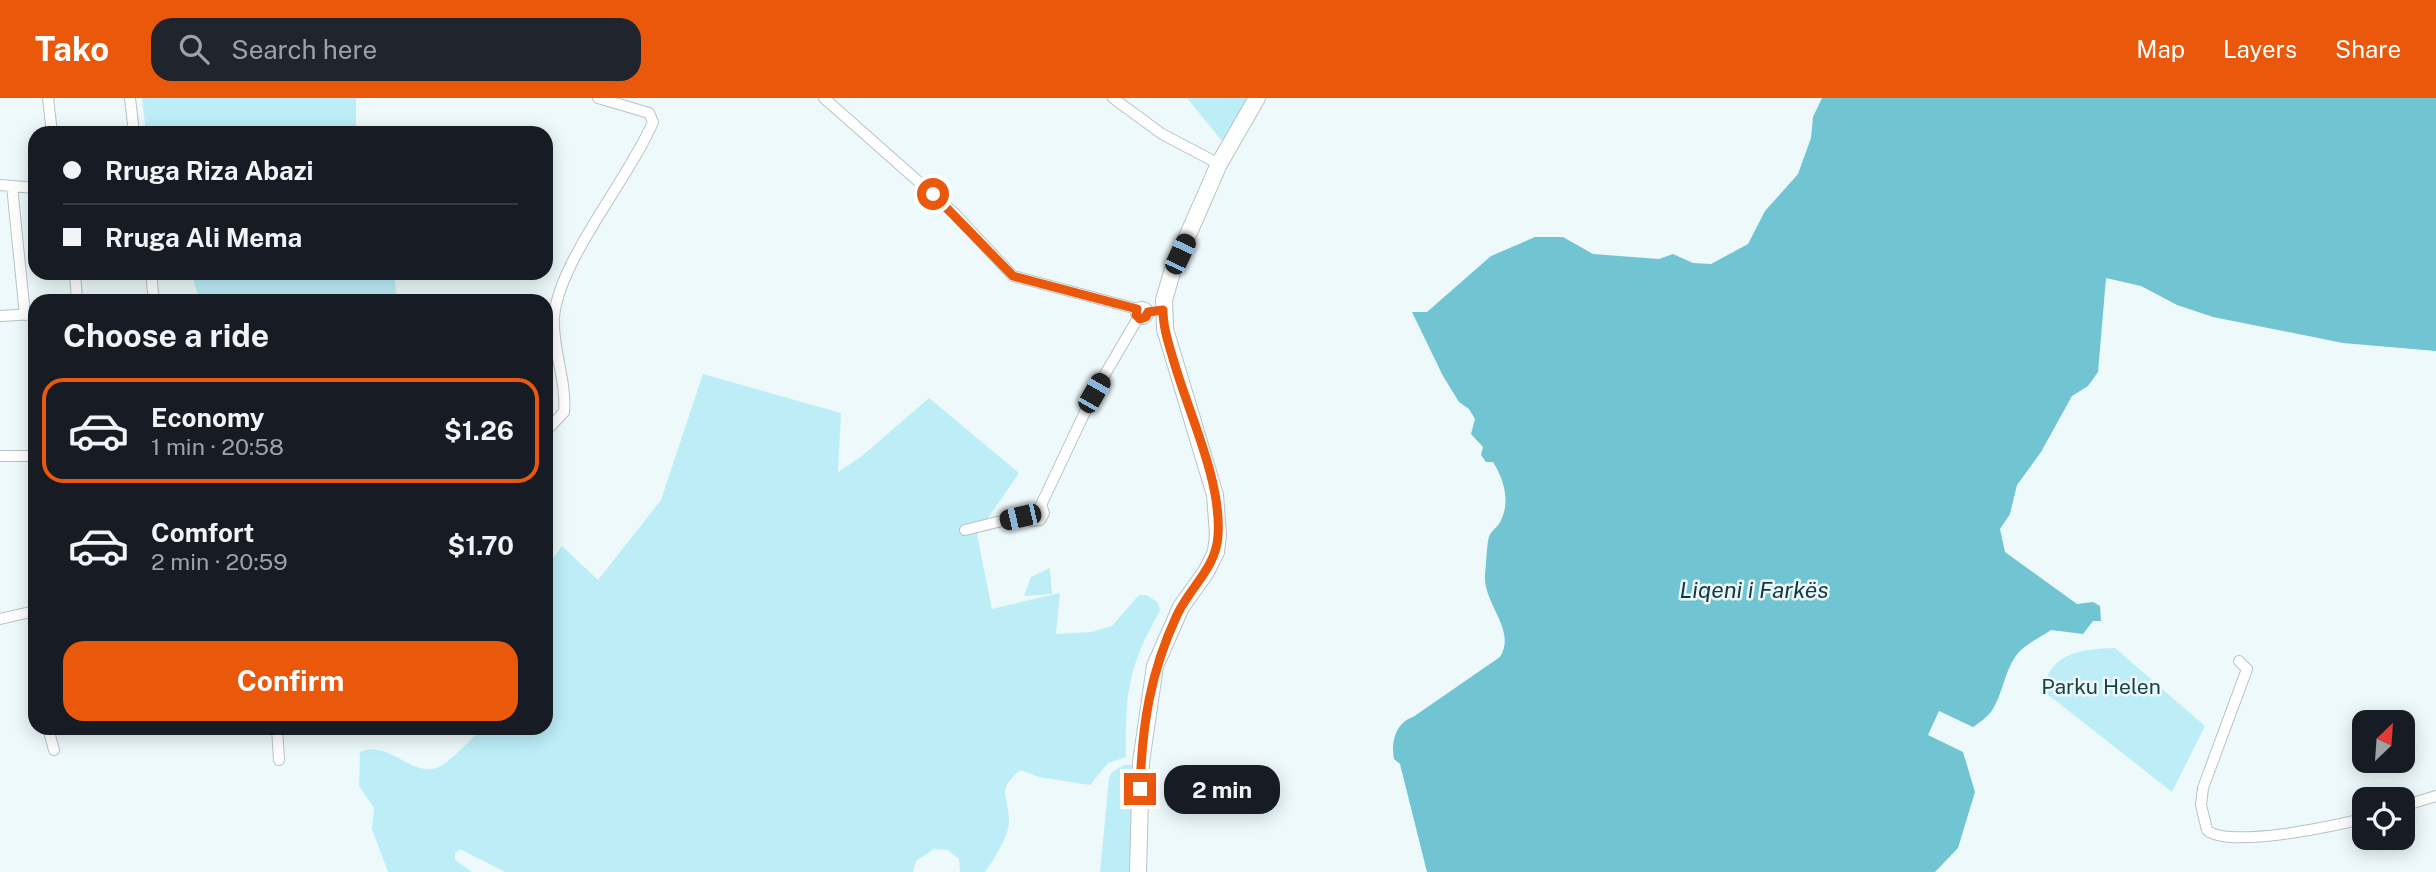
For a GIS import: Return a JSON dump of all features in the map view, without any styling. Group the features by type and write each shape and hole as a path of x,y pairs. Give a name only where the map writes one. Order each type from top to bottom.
{"street":[{"path":"48,98 51,126"},
{"path":"130,98 133,126"},
{"path":"553,306 584,243 653,122 649,113 598,98"},
{"path":"824,98 954,213 1013,276 1147,312 1165,329 1216,495 1218,534 1216,552 1206,572 1181,607 1155,666 1141,762 1138,872"},
{"path":"1113,98 1162,134 1219,164"},
{"path":"965,530 1026,516 1032,522 1040,520 1044,513 1041,505 1094,393 1173,269 1219,164 1257,98"},
{"path":"28,187 6,185 28,303"},
{"path":"0,316 28,314"},
{"path":"553,326 564,412 553,424"},
{"path":"0,456 28,456"},
{"path":"0,618 28,612"},
{"path":"2239,661 2246,669 2203,788 2201,805 2207,831 2217,837 2269,836 2352,822"},
{"path":"50,735 54,750"},
{"path":"278,735 279,760"},
{"path":"2415,802 2436,796"}],"green space":[{"path":"142,98 356,98 356,126 145,126"},
{"path":"1187,98 1248,98 1222,141"},
{"path":"193,280 395,280 396,294 198,294"},
{"path":"703,374 841,413 838,472 862,456 929,398 1019,473 977,534 992,609 1060,593 1056,634 1091,632 1112,626 1139,595 1147,595 1158,603 1160,611 1141,648 1131,681 1126,715 1126,757 1108,763 1090,785 1039,777 1020,770 1006,788 1009,820 1007,833 985,872 960,872 959,859 948,850 934,849 916,861 913,872 505,872 460,849 455,853 455,860 472,872 388,872 372,829 374,808 359,786 360,752 371,749 382,751 425,769 436,768 447,762 476,735 553,735 553,558 562,546 598,580 661,500"},
{"path":"1050,568 1052,594 1024,596 1031,577"},
{"name":"Parku Helen","path":"2115,648 2205,726 2172,792 2042,690 2047,677 2060,660 2079,652"},
{"path":"1124,765 1133,765 1133,872 1100,872 1109,778 1112,772"}],"water":[{"name":"Liqeni i Farkës","path":"1822,98 2436,98 2436,351 2343,343 2213,317 2177,305 2141,286 2106,278 2098,372 2088,386 2072,396 2041,452 2017,485 2010,514 2000,529 2005,552 2077,604 2093,602 2100,606 2101,621 2093,621 2083,634 2051,630 2026,646 2014,659 1991,712 1960,742 1975,792 1958,848 1935,872 1427,872 1400,764 1394,759 1394,740 1398,729 1407,720 1500,657 1505,637 1489,596 1485,575 1488,539 1503,516 1506,501 1497,469 1493,462 1486,462 1481,455 1483,447 1471,434 1475,419 1469,409 1459,402 1443,376 1412,312 1427,312 1491,256 1535,237 1563,237 1593,254 1659,259 1673,254 1693,263 1711,264 1748,244 1765,211 1798,174 1811,138 1813,117"}],"pier":[{"path":"1939,711 1975,728 1964,743 1967,754 1928,735"}],"route":[{"path":"933,194 1013,276 1137,309 1135,312 1140,319 1146,317 1148,312 1163,310 1165,329 1176,369 1216,495 1218,534 1216,552 1206,572 1181,607 1155,666 1146,714 1140,789"}]}
